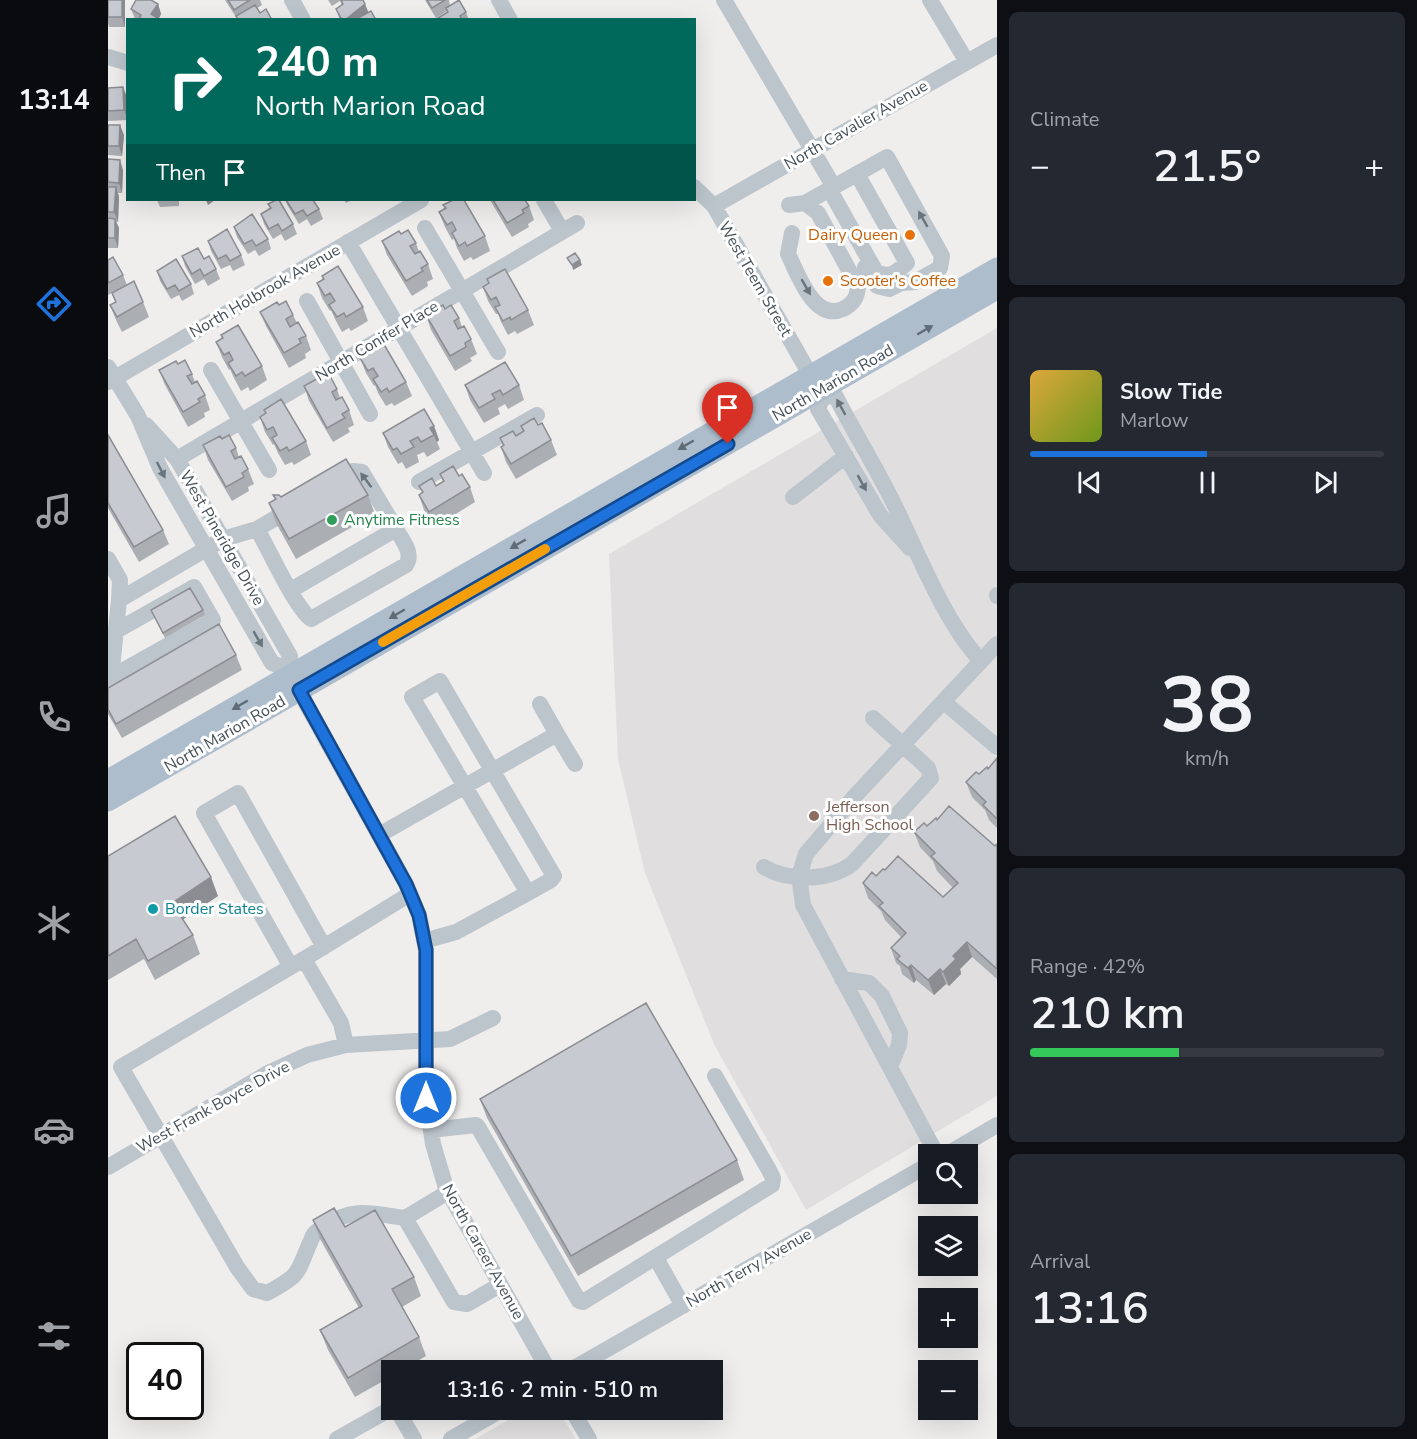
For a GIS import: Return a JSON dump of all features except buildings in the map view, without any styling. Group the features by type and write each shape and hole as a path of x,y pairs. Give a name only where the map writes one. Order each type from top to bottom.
{"main road":[{"name":"North Marion Road","path":"818,387 997,268"},
{"name":"North Marion Road","path":"108,780 997,289"},
{"name":"North Marion Road","path":"108,801 292,679"}],"street":[{"path":"292,0 302,18"},
{"path":"499,0 509,18"},
{"path":"724,0 834,187 832,194 876,272 885,276 892,275 907,263 856,174"},
{"path":"930,0 967,62"},
{"name":"North Cavalier Avenue","path":"714,206 997,45"},
{"path":"108,57 126,62"},
{"path":"792,233 788,254 818,307 828,313 836,312 853,303 857,296 856,283 818,213 797,204 834,187 887,157 942,251 940,268 915,282 901,283 889,289 877,286 841,227 842,213"},
{"name":"West Teem Street","path":"696,189 714,206 818,387"},
{"name":"North Conifer Place","path":"177,459 569,227 545,201"},
{"name":"North Holbrook Avenue","path":"110,375 348,242 412,202"},
{"path":"425,228 498,352"},
{"path":"348,242 484,473"},
{"path":"307,301 370,414"},
{"path":"211,370 239,422 269,470"},
{"name":"West Pineridge Drive","path":"110,375 138,416 177,459 290,656 292,679"},
{"path":"915,553 901,541 880,516 818,409 818,387 836,397 883,482 915,553 966,644 981,661"},
{"path":"418,482 537,415"},
{"name":"West Pineridge Drive","path":"138,416 160,468 272,663 292,679"},
{"path":"793,497 846,456"},
{"path":"119,600 223,539 257,529 353,471 362,472 408,552 409,560 406,564 315,618 308,617 257,529"},
{"path":"291,590 396,530"},
{"path":"108,559 120,580 109,679"},
{"path":"109,679 213,620 194,587 116,631"},
{"path":"931,1144 803,904 799,876 806,854 997,644"},
{"name":"North Career Avenue","path":"292,679 379,835 419,915 424,941 426,1098 431,1130 448,1192 543,1360"},
{"path":"424,941 456,932 528,893 551,880 554,876 440,681 412,697 528,893"},
{"path":"944,702 997,747"},
{"path":"540,704 575,764"},
{"path":"764,867 778,876 830,876 852,864 931,778 928,768 873,718"},
{"path":"379,835 557,734"},
{"path":"324,947 238,793 204,813 298,963 341,1023 346,1046"},
{"path":"410,894 121,1068 237,1267 253,1289 267,1293 292,1280 304,1263 312,1235 336,1218 353,1212 405,1218 448,1192"},
{"path":"842,979 869,983 882,996 900,1033 899,1045 890,1067"},
{"name":"West Frank Boyce Drive","path":"108,1167 268,1073 308,1055 346,1046 450,1039 493,1018"},
{"path":"431,1130 476,1125 478,1127 579,1301 583,1302 772,1185 773,1178 769,1170 715,1076"},
{"path":"965,1144 997,1125"},
{"name":"North Terry Avenue","path":"588,1360 918,1171"},
{"path":"405,1218 454,1302 466,1304 500,1284"},
{"path":"656,1258 683,1306"},
{"path":"337,1439 381,1414"},
{"path":"403,1420 414,1439"},
{"path":"451,1439 484,1420"},
{"path":"578,1420 589,1439"}],"shaded area":[{"name":"Jefferson High School","path":"997,328 997,1096 806,1210 714,1044 645,873 618,759 609,554"},
{"path":"508,1420 564,1420 576,1439 475,1439"}],"slow traffic":[{"path":"383,642 545,549"}],"place":[{"name":"Dairy Queen","path":"910,235"},
{"name":"Scooter's Coffee","path":"828,281"},
{"name":"Anytime Fitness","path":"332,520"},
{"name":"Jefferson High School","path":"814,816"},
{"name":"Border States","path":"153,909"}],"route":[{"path":"426,1098 426,950 419,915 406,884 299,690 728,444"}]}
